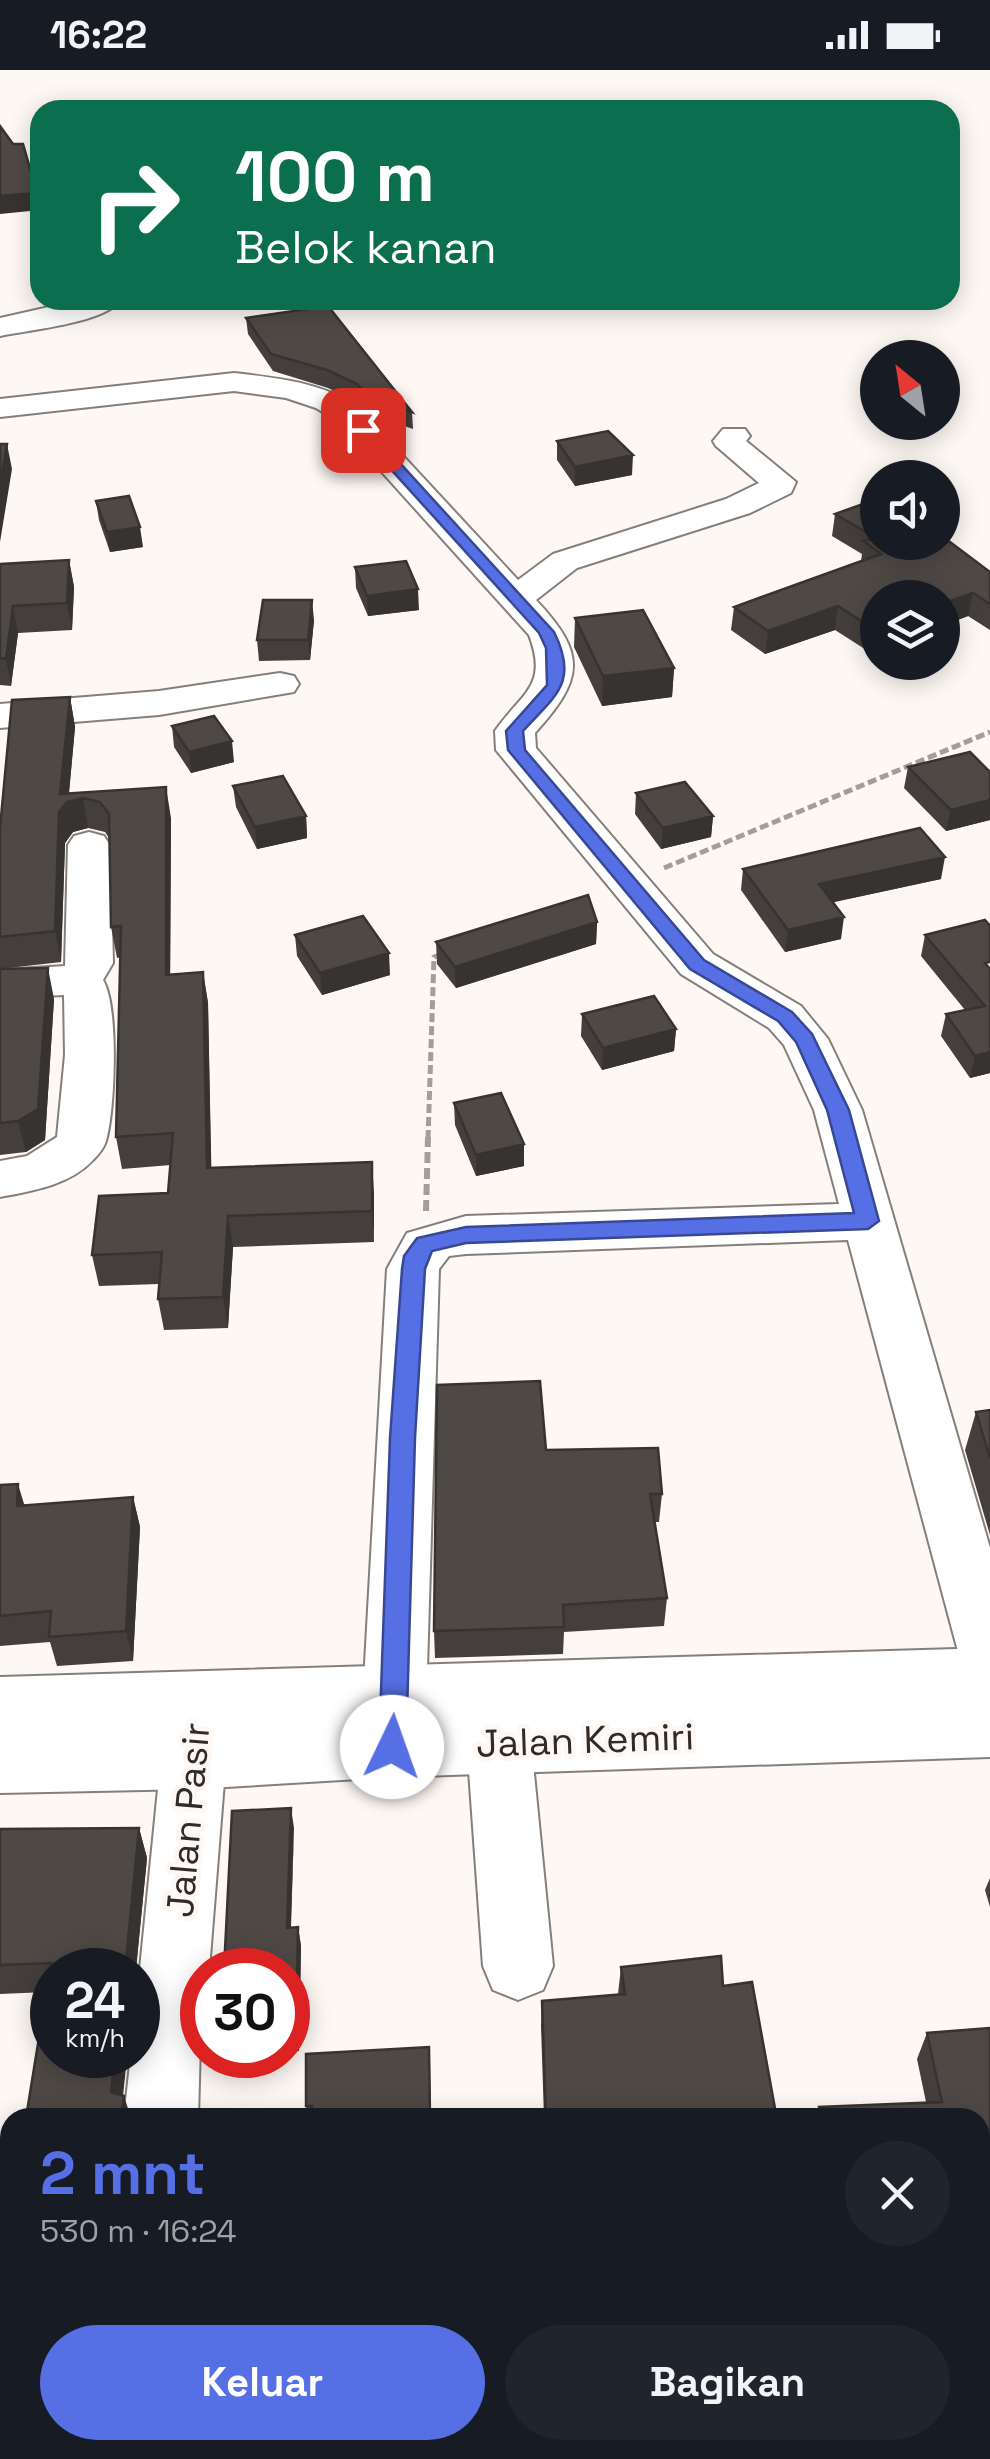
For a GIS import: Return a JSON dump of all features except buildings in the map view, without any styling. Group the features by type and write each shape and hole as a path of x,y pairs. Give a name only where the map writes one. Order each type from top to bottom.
{"highway":[{"name":"Jalan Kemiri","path":"0,1762 196,1731 394,1721 990,1677"},
{"name":"Jalan Kemiri","path":"0,1706 196,1731"},
{"name":"Jalan Kemiri","path":"394,1721 499,1743 990,1727"}],"street":[{"path":"0,327 80,310"},
{"path":"0,408 234,382 271,385 326,401 345,412 546,632 554,648 558,674 555,686 515,731 516,750 697,964 785,1016 805,1039 838,1110 990,1654"},
{"path":"516,598 566,561 738,506 778,486 779,482 732,446 734,436"},
{"path":"0,716 159,703 280,684"},
{"path":"80,980 90,962 90,845"},
{"path":"0,984 80,980"},
{"path":"0,1179 55,1166 70,1156 80,1142 90,1025 89,991 80,980"},
{"path":"394,1721 410,1325 415,1256 424,1244 466,1235 868,1221"},
{"name":"Jalan Pasir","path":"162,2108 196,1731"},
{"path":"499,1743 518,1966"}],"path":[{"path":"628,884 990,732"},
{"path":"424,1244 434,957 451,951"}],"route":[{"path":"363,430 546,632 554,648 558,674 555,686 515,731 516,750 697,964 724,984 785,1016 805,1039 838,1110 868,1221 466,1235 424,1244 415,1256 402,1438 392,1747"}]}
